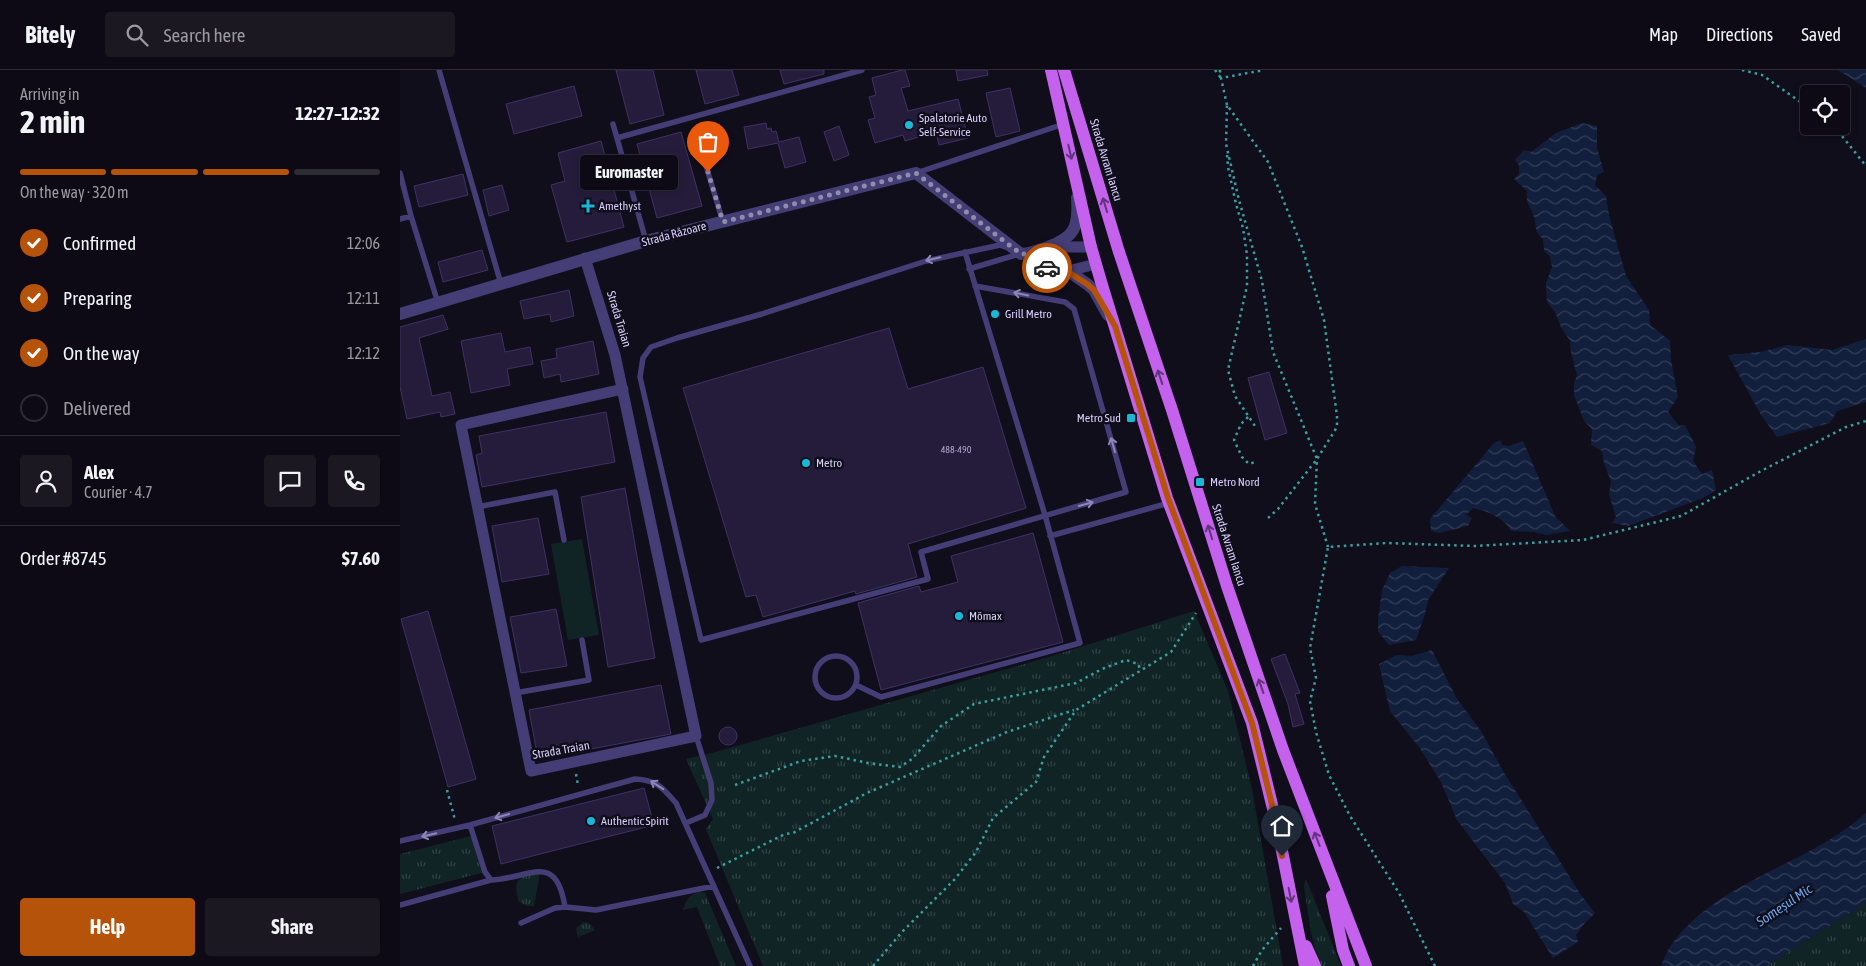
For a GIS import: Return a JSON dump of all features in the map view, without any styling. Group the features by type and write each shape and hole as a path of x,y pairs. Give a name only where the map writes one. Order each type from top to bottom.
{"main road":[{"path":"1052,70 1091,247 1169,503 1252,723 1276,821 1305,966"},
{"name":"Strada Avram Iancu","path":"1064,70 1119,252 1175,419 1227,586 1283,750 1366,966"},
{"path":"1327,864 1343,950 1349,966"},
{"path":"1296,926 1315,966"}],"street":[{"name":"Strada Răzoare","path":"400,314 646,241 916,173"},
{"path":"916,173 1025,254 1048,268 1068,272 1087,284 1094,290 1115,326"},
{"path":"1025,254 1060,243 1072,234 1078,209 1076,177"},
{"path":"1048,247 1091,247"},
{"name":"Strada Traian","path":"586,258 615,355 696,736 530,771 461,425 622,390"},
{"path":"1068,272 1096,264"}],"lane":[{"path":"439,70 501,284"},
{"path":"616,138 862,70"},
{"path":"613,124 646,241"},
{"name":"Strada Răzoare","path":"916,173 1064,124"},
{"path":"697,136 723,222"},
{"path":"400,172 411,216 438,303"},
{"path":"400,219 411,216"},
{"path":"975,286 1065,302 1074,309 1126,492 921,552 928,579 701,640 640,377 643,358 651,347 762,314 926,260 1000,245 1025,254"},
{"path":"856,685 881,697 1080,643 1045,515 965,252"},
{"path":"969,269 1025,254"},
{"path":"478,507 555,492 564,540"},
{"path":"1050,536 1169,503"},
{"path":"515,693 589,680 582,640"},
{"path":"831,656 844,657 850,660 857,672 856,685 847,696 832,698 826,696 816,684 816,670 824,659 831,656"},
{"path":"686,823 705,815 712,800 711,783 696,736"},
{"path":"400,841 470,825 635,779 648,780 659,785 676,803 750,966"},
{"path":"470,825 485,872 491,880"},
{"path":"400,905 491,880 502,880 540,870 552,874 559,884 565,907"},
{"path":"521,923 555,908 596,910 714,886"}],"path":[{"path":"1215,70 1221,78"},
{"path":"1220,70 1227,105 1228,167 1243,228 1247,255 1247,286 1228,370 1235,396 1255,426"},
{"path":"1221,78 1264,70"},
{"path":"1742,70 1762,75 1800,102"},
{"path":"1227,105 1268,162 1302,247 1324,320 1337,416 1337,427 1317,459 1278,509 1268,518"},
{"path":"1841,135 1866,166"},
{"path":"1227,146 1239,200 1262,281 1273,352 1317,459 1315,504 1328,547 1310,648 1316,678 1310,701 1316,732 1329,775 1350,816 1398,893 1435,966"},
{"path":"1248,417 1240,424 1234,440 1242,457 1249,464 1255,462"},
{"path":"1328,547 1387,543 1474,546 1592,538 1681,516 1846,427 1866,421"},
{"path":"708,872 785,834 793,833 867,793 1008,732 1076,710 1170,652 1200,608"},
{"path":"735,785 801,762 835,756 900,767 912,759 941,726 974,704 1076,683 1102,669 1126,660 1138,664 1142,670"},
{"path":"873,966 902,932 955,879 976,852 993,818 1036,782 1044,758 1076,710"},
{"path":"574,762 580,794"},
{"path":"447,790 458,828"},
{"path":"1253,966 1262,950 1281,928"}],"green space":[{"path":"582,539 599,635 568,640 551,544"},
{"path":"1194,611 1228,691 1252,789 1283,966 763,966 706,829 713,819 686,759 1049,657"},
{"path":"475,835 485,872 400,894 400,854"},
{"path":"540,872 534,906 527,906 519,902 516,888 519,880 527,875"},
{"path":"1306,879 1341,966 1320,966 1311,933 1304,886"},
{"path":"699,892 705,893 736,966 720,966 697,907 683,910 688,899"},
{"path":"1866,903 1866,966 1766,966"},
{"path":"583,922 589,923 595,930 578,937 576,929"}],"water":[{"path":"1838,70 1866,70 1866,88"},
{"path":"1582,123 1597,126 1597,148 1604,172 1597,175 1595,185 1606,196 1609,215 1626,276 1649,310 1650,325 1670,341 1671,360 1678,397 1668,412 1679,426 1685,425 1696,447 1693,461 1702,474 1712,470 1716,490 1703,498 1628,526 1612,523 1616,517 1609,494 1611,482 1602,451 1591,445 1592,429 1584,421 1574,395 1574,383 1577,376 1570,341 1561,327 1555,312 1547,302 1546,283 1552,267 1550,257 1544,250 1543,239 1537,231 1528,202 1527,191 1514,179 1519,174 1519,165 1515,160 1524,150 1531,152 1556,133"},
{"path":"1866,339 1866,402 1837,411 1830,423 1777,437 1761,415 1728,355 1760,352 1788,345 1832,350"},
{"path":"1501,440 1502,445 1509,446 1523,441 1555,516 1570,531 1546,535 1534,532 1511,531 1495,515 1473,508 1466,515 1472,518 1468,526 1439,533 1431,531 1430,519 1494,443"},
{"path":"1402,566 1449,568 1428,600 1416,640 1389,645 1378,631 1382,590 1390,573"},
{"path":"1432,650 1457,699 1481,731 1503,771 1581,895 1595,913 1576,935 1578,942 1553,958 1524,912 1513,904 1505,883 1457,820 1441,782 1419,747 1390,711 1379,664 1397,655 1412,656"},
{"name":"Someșul Mic","path":"1866,813 1866,903 1766,966 1661,966 1671,945 1691,923 1713,904 1738,888 1817,847 1843,831"}],"building":[{"path":"616,70 653,70 664,115 630,124"},
{"path":"696,70 732,70 739,95 705,104"},
{"path":"780,70 824,70 824,74 784,84"},
{"path":"905,70 910,86 901,88 908,111 958,99 968,138 939,145 936,132 905,141 903,135 875,143 868,120 875,118 869,97 876,95 872,78"},
{"path":"956,70 987,70 988,75 958,81"},
{"path":"574,86 582,116 514,134 506,104"},
{"path":"1010,88 1020,131 996,137 986,93"},
{"path":"766,123 767,129 771,128 772,132 776,131 779,142 799,137 806,162 785,168 778,143 748,149 744,127"},
{"path":"839,126 849,155 834,161 824,132"},
{"path":"681,132 702,206 657,218 637,144"},
{"name":"Amethyst","path":"601,141 624,227 567,242 551,185 565,181 558,153"},
{"path":"463,174 468,195 419,207 414,186"},
{"path":"502,185 509,210 489,216 483,190"},
{"path":"482,250 488,270 443,282 438,262"},
{"path":"569,290 574,316 551,322 550,314 524,319 520,301"},
{"path":"443,315 448,329 419,338 432,396 450,392 455,414 441,417 440,412 407,419 400,387 400,327"},
{"name":"Metro","path":"889,328 908,389 983,367 1026,508 908,544 917,577 856,594 855,591 763,617 756,595 746,597 683,388"},
{"path":"501,333 505,352 530,347 533,364 507,369 510,385 471,393 461,341"},
{"path":"593,341 599,374 561,382 560,374 544,378 541,361 557,358 556,349"},
{"path":"1269,372 1287,433 1265,440 1248,378"},
{"path":"606,412 615,462 482,487 476,455 482,453 479,436"},
{"path":"625,488 655,658 608,667 581,497"},
{"path":"538,518 549,574 502,582 492,526"},
{"name":"Mömax","path":"1033,533 1063,642 881,690 858,603 919,586 921,592 958,582 951,556"},
{"path":"556,609 567,666 521,673 510,617"},
{"path":"428,611 476,779 448,787 401,619"},
{"path":"1285,654 1300,693 1295,694 1304,724 1293,727 1288,704 1271,659"},
{"path":"661,685 671,734 538,759 529,710"},
{"path":"728,727 734,730 737,736 734,742 728,745 722,742 719,736 722,730"},
{"path":"644,788 654,825 501,864 492,826"}],"way so far":[{"path":"708,172 723,222 916,173 1021,254 1029,254 1047,268"}],"place":[{"name":"Spalatorie Auto Self-Service","path":"909,125"},
{"name":"Euromaster","path":"708,172"},
{"name":"Amethyst","path":"588,206"},
{"name":"Grill Metro","path":"995,314"},
{"name":"Metro Sud","path":"1131,418"},
{"name":"Metro","path":"806,463"},
{"name":"Metro Nord","path":"1200,482"},
{"name":"Mömax","path":"959,616"},
{"name":"Authentic Spirit","path":"591,821"}],"route":[{"path":"1047,268 1068,272 1087,284 1094,290 1115,326 1168,498 1252,723 1276,821 1282,856"}]}
